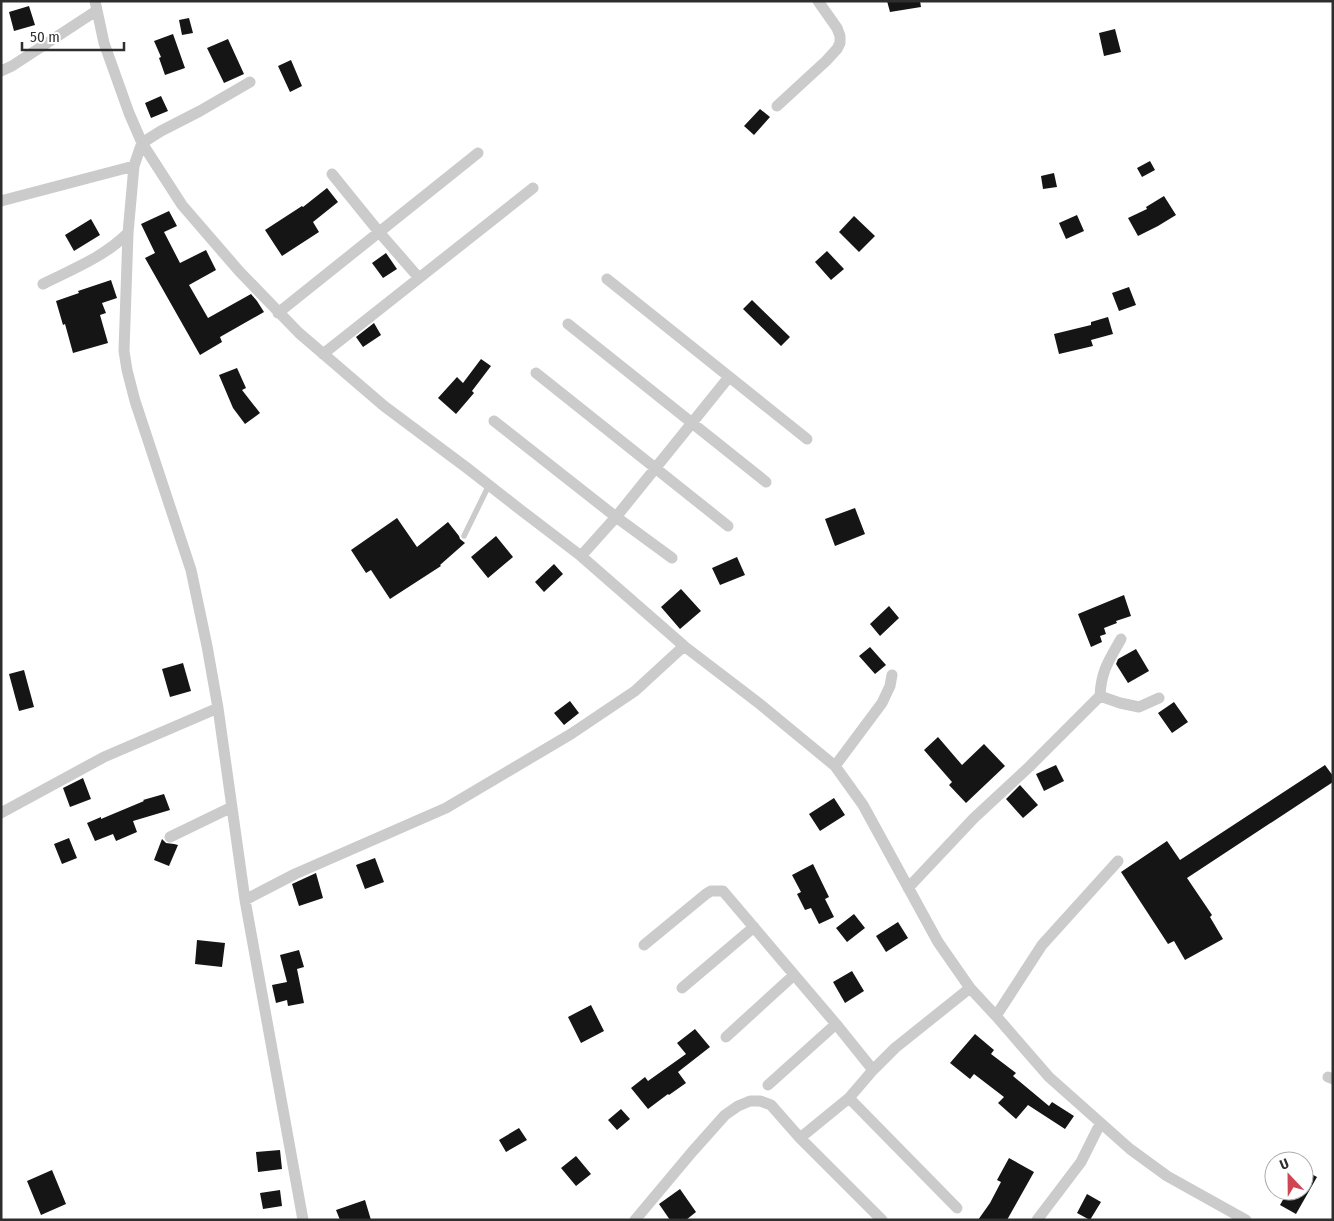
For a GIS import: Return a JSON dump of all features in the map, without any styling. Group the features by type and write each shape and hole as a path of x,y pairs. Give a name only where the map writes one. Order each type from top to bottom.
{"street":[{"path":"777,106 838,49 840,36 838,28 818,1"},
{"path":"1,71 12,66 95,6 104,43 142,143 182,205 239,271 278,312 323,354 384,406 581,556 684,646 761,705 835,766 863,805 938,942 970,988 1049,1077 1130,1149 1168,1176 1246,1220"},
{"path":"250,82 142,143 134,166 128,233 124,351 135,401 191,570 207,646 218,708 245,900 303,1220"},
{"path":"278,312 478,153"},
{"path":"1,200 134,166"},
{"path":"332,174 419,278"},
{"path":"323,354 533,188"},
{"path":"43,284 109,250 128,233"},
{"path":"607,279 807,439"},
{"path":"568,324 766,482"},
{"path":"536,373 728,526"},
{"path":"581,556 729,377"},
{"path":"494,421 672,558"},
{"path":"908,888 974,818 1029,767 1100,696 1100,684 1105,666 1121,639"},
{"path":"245,900 295,874 446,808 571,734 635,691 684,646"},
{"path":"835,766 882,703 890,686 892,675"},
{"path":"1100,696 1139,707 1159,698"},
{"path":"1,813 104,757 218,708"},
{"path":"170,837 232,807"},
{"path":"996,1016 1042,945 1118,861"},
{"path":"644,945 711,891 723,891 873,1070"},
{"path":"682,988 754,927"},
{"path":"726,1037 794,975"},
{"path":"800,1138 849,1098 895,1048 970,988"},
{"path":"768,1085 836,1024"},
{"path":"849,1098 957,1208"},
{"path":"635,1220 725,1115 738,1106 750,1101 771,1104 800,1138 882,1220"},
{"path":"1037,1220 1081,1162 1100,1124"}],"lane":[{"path":"464,536 488,484"}],"building":[{"path":"887,1 920,1 921,7 890,12"},
{"path":"29,6 35,25 14,31 9,12"},
{"path":"189,18 193,33 182,35 179,20"},
{"path":"1115,29 1121,52 1104,56 1099,33"},
{"path":"173,34 185,68 165,75 159,58 161,57 154,41"},
{"path":"228,39 244,74 224,83 207,48"},
{"path":"291,60 302,86 290,92 278,66"},
{"path":"161,96 168,111 151,118 145,103"},
{"path":"760,109 770,117 754,135 744,126"},
{"path":"1150,161 1155,170 1142,177 1137,168"},
{"path":"1054,173 1057,187 1043,189 1041,176"},
{"path":"327,188 338,202 313,222 319,232 282,256 265,230 303,207"},
{"path":"1164,196 1176,215 1138,236 1128,218 1147,209 1146,207"},
{"path":"169,211 177,226 164,232 180,263 206,250 216,270 189,285 208,318 251,294 264,312 220,337 222,342 200,355 145,258 155,253 141,224"},
{"path":"1077,215 1084,231 1066,239 1059,223"},
{"path":"854,216 875,236 859,252 839,232"},
{"path":"91,219 100,235 74,251 65,235"},
{"path":"827,251 844,269 831,280 815,262"},
{"path":"386,253 397,269 383,278 372,263"},
{"path":"111,280 117,298 102,303 106,313 100,315 108,343 73,353 56,301"},
{"path":"1129,287 1136,305 1119,311 1112,293"},
{"path":"752,300 790,337 781,346 743,309"},
{"path":"1108,317 1113,334 1091,340 1093,346 1059,354 1054,334 1091,325 1091,322"},
{"path":"374,323 381,335 363,347 356,337"},
{"path":"481,359 491,366 472,391 474,393 456,414 438,398 457,377 463,383"},
{"path":"237,368 246,388 242,390 260,413 245,424 233,408 219,375"},
{"path":"855,508 865,534 835,546 825,519"},
{"path":"397,518 417,547 448,522 465,543 441,566 390,599 371,570 366,573 351,550"},
{"path":"496,536 513,557 488,578 471,557"},
{"path":"737,557 745,575 720,585 712,568"},
{"path":"554,564 563,574 544,592 535,582"},
{"path":"681,589 701,611 680,629 661,607"},
{"path":"1124,595 1131,616 1116,621 1117,623 1104,628 1106,634 1100,636 1102,642 1091,647 1078,614"},
{"path":"889,606 899,618 880,636 870,624"},
{"path":"870,647 886,665 875,674 859,656"},
{"path":"1136,649 1149,671 1128,683 1116,664 1118,659"},
{"path":"183,663 191,691 170,697 162,669"},
{"path":"24,670 34,707 19,711 9,674"},
{"path":"570,701 579,713 564,725 554,713"},
{"path":"1174,702 1188,722 1172,733 1158,713"},
{"path":"938,737 962,765 984,744 1005,766 966,803 949,785 952,782 924,750"},
{"path":"1056,765 1064,781 1044,791 1036,774"},
{"path":"1325,765 1333,776 1333,782 1187,878 1212,915 1210,917 1223,939 1185,960 1174,941 1168,944 1121,872 1167,841 1180,860"},
{"path":"83,778 91,799 70,807 63,788"},
{"path":"1020,785 1038,805 1023,818 1006,799"},
{"path":"164,794 170,810 133,821 137,832 116,841 113,834 95,841 87,823 101,817 101,819 143,800"},
{"path":"834,798 845,815 820,831 809,814"},
{"path":"69,838 77,858 62,864 54,844"},
{"path":"162,839 166,843 178,845 169,866 154,860"},
{"path":"375,858 384,882 365,889 356,865"},
{"path":"813,864 829,897 825,899 834,917 819,924 811,908 805,910 797,894 801,892 792,875"},
{"path":"316,873 323,898 299,906 292,884"},
{"path":"854,914 865,928 847,942 836,928"},
{"path":"898,922 908,938 886,952 876,936"},
{"path":"197,940 225,943 222,967 195,964"},
{"path":"299,950 304,967 297,969 304,1003 288,1006 287,1000 276,1003 272,985 287,982 280,955"},
{"path":"852,971 864,991 845,1003 833,982"},
{"path":"591,1005 604,1031 581,1043 568,1017"},
{"path":"695,1029 710,1047 678,1072 686,1083 648,1109 631,1088 645,1077 648,1081 686,1054 677,1043"},
{"path":"975,1034 994,1050 991,1054 1016,1073 1013,1076 1049,1106 1052,1102 1074,1116 1065,1129 1028,1105 1016,1119 998,1103 1004,1097 974,1074 970,1079 950,1063"},
{"path":"621,1109 630,1119 617,1130 608,1120"},
{"path":"519,1128 527,1140 506,1152 499,1140"},
{"path":"280,1150 282,1169 258,1172 256,1152"},
{"path":"576,1156 591,1174 576,1186 561,1168"},
{"path":"1009,1158 1034,1172 1007,1220 978,1220 1001,1182 997,1180"},
{"path":"52,1170 66,1204 41,1215 27,1181"},
{"path":"680,1189 696,1212 686,1220 670,1220 659,1204"},
{"path":"280,1190 282,1206 263,1209 260,1193"},
{"path":"1087,1194 1101,1202 1090,1220 1077,1213"},
{"path":"365,1200 371,1220 340,1220 336,1210"},
{"path":"1282,1201 1303,1201 1296,1214 1280,1205"}]}
